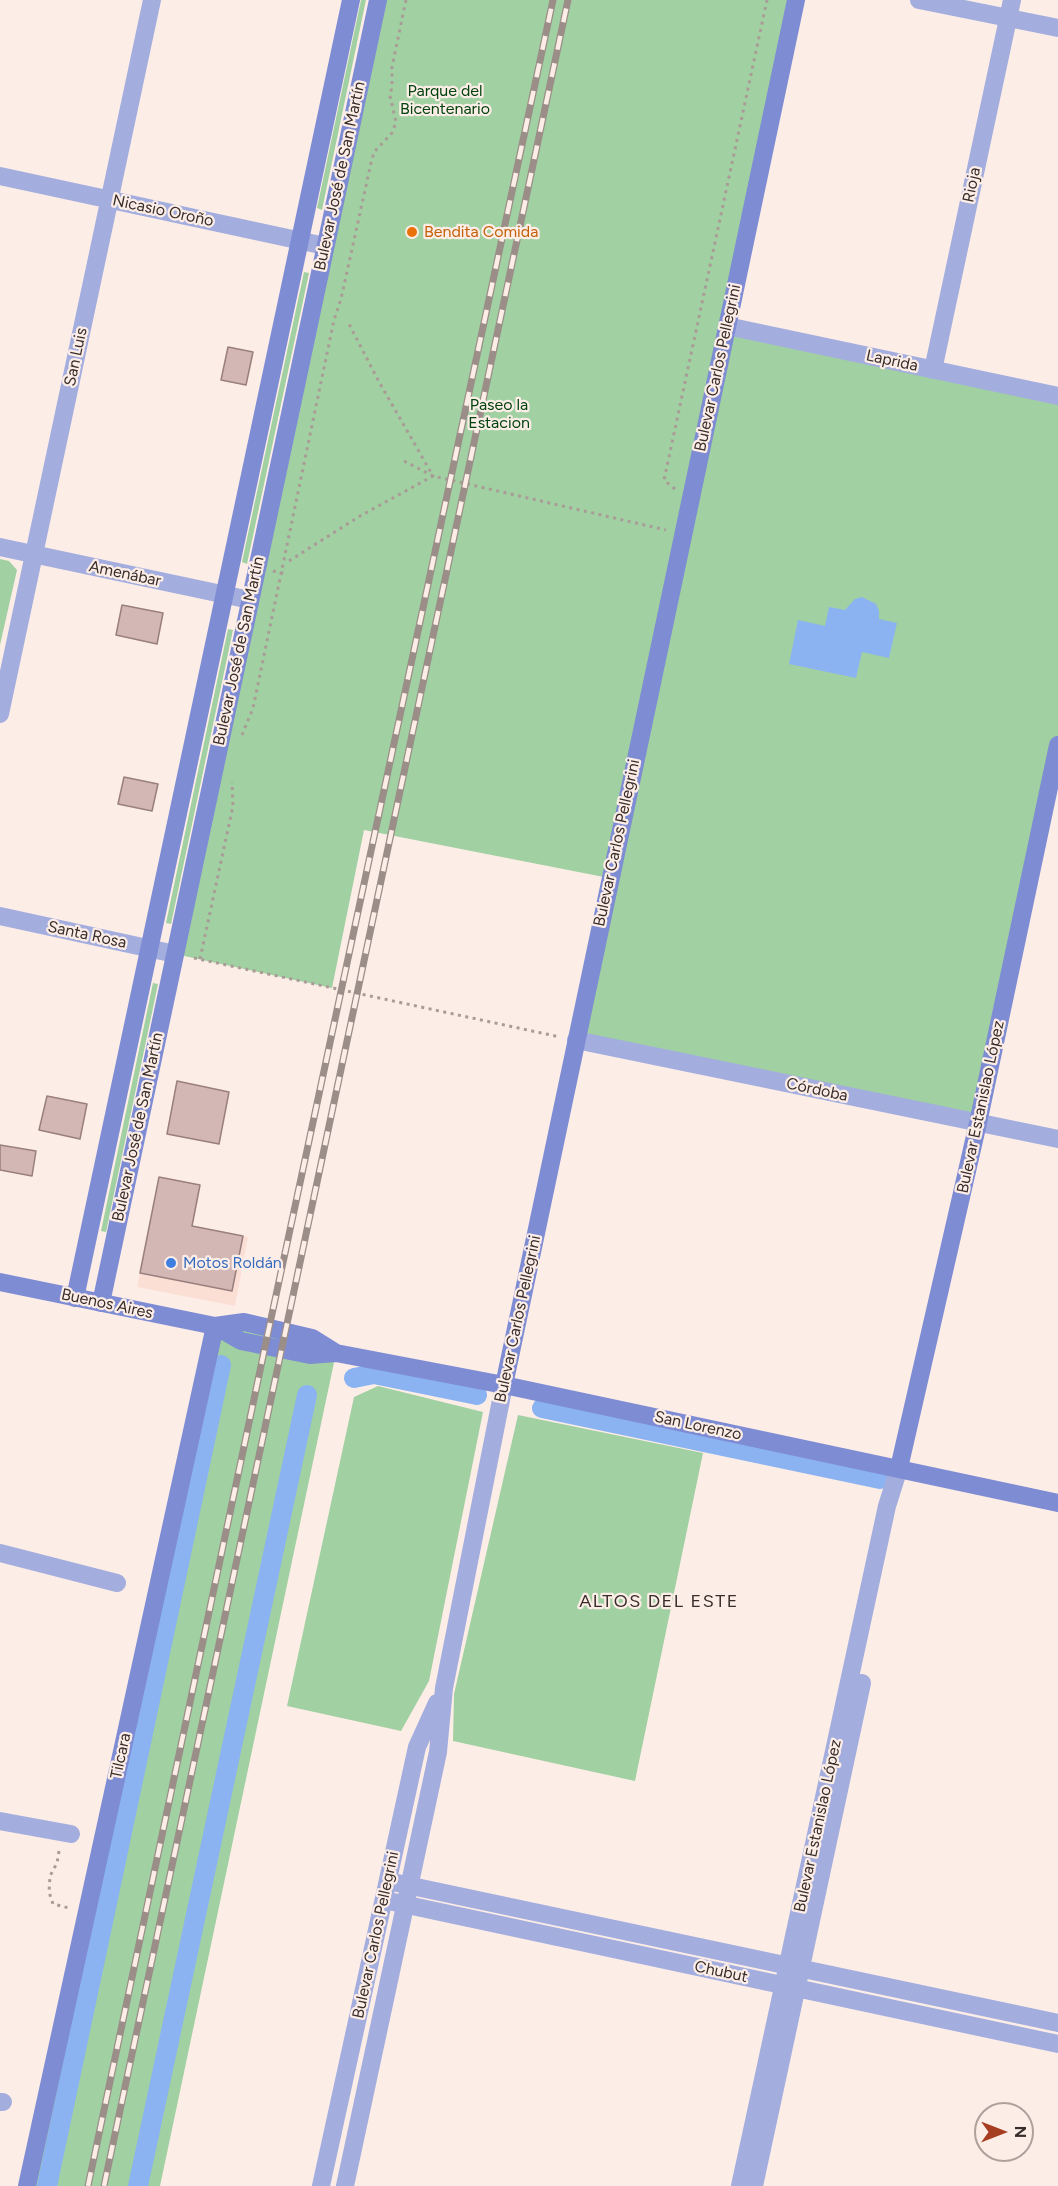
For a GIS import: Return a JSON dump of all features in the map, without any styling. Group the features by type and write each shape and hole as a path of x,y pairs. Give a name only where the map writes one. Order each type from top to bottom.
{"main road":[{"name":"Bulevar José de San Martín","path":"75,1298 351,0"},
{"name":"Bulevar José de San Martín","path":"101,1303 378,0"},
{"name":"Bulevar Carlos Pellegrini","path":"504,1385 796,0"},
{"name":"Bulevar Estanislao López","path":"900,1468 1056,769 1058,745"},
{"name":"Buenos Aires","path":"0,1282 215,1326 244,1322 285,1341"},
{"name":"Tilcara","path":"27,2186 215,1326"},
{"name":"San Lorenzo","path":"285,1341 312,1338 336,1353 504,1385 1058,1503"}],"street":[{"name":"San Luis","path":"0,714 152,0"},
{"path":"919,0 1010,9 1058,28"},
{"name":"Rioja","path":"933,370 1010,9"},
{"name":"Nicasio Oroño","path":"0,176 325,246"},
{"name":"Laprida","path":"727,326 1058,396"},
{"name":"Amenábar","path":"0,548 250,600"},
{"name":"Santa Rosa","path":"0,916 175,954"},
{"name":"Córdoba","path":"576,1040 1058,1139"},
{"name":"Bulevar Carlos Pellegrini","path":"345,2186 438,1752 444,1688 504,1385"},
{"name":"Bulevar Estanislao López","path":"754,2186 790,1987 887,1506 900,1468"},
{"path":"0,1554 117,1583"},
{"name":"Bulevar Carlos Pellegrini","path":"321,2186 417,1747 444,1688"},
{"path":"417,1747 438,1752"},
{"path":"0,1821 71,1834"},
{"name":"Chubut","path":"388,1881 1058,2023"},
{"name":"Chubut","path":"384,1900 1058,2044"},
{"name":"Bulevar Estanislao López","path":"740,2186 790,1987"}],"path":[{"path":"240,740 253,708 334,320 342,299 371,163 374,152 392,133 396,122 395,111 391,104 392,67 406,0"},
{"path":"690,502 664,480 767,0"},
{"path":"348,322 433,476"},
{"path":"404,462 433,476 683,533"},
{"path":"289,561 360,516 433,476"},
{"path":"200,959 233,806 232,780"},
{"path":"175,954 576,1040"},
{"path":"51,1831 60,1847 57,1863 50,1876 49,1892 53,1904 87,1913"}],"shaded area":[{"path":"151,1217 248,1237 235,1306 137,1287"}],"green space":[{"path":"361,0 366,0 322,210 317,208"},
{"path":"378,0 796,0 727,326 1058,396 1058,745 978,1123 576,1040 609,878 364,830 332,988 175,954"},
{"path":"304,272 309,273 247,564 242,562"},
{"path":"0,559 9,561 17,570 0,645"},
{"path":"228,629 233,630 171,924 166,923"},
{"path":"153,983 158,984 106,1232 101,1231"},
{"path":"244,1322 336,1353 160,2186 27,2186 215,1326"},
{"path":"378,1386 483,1412 429,1681 401,1731 287,1706 354,1397"},
{"path":"518,1415 703,1453 635,1781 453,1741 454,1694"}],"water":[{"path":"862,597 876,604 879,619 897,623 889,658 862,652 856,678 789,664 798,620 825,626 829,607 845,610 855,599"}],"building":[{"path":"228,347 253,352 246,385 221,380"},
{"path":"122,605 163,613 157,644 116,635"},
{"path":"124,777 158,784 152,811 118,804"},
{"path":"177,1081 229,1092 219,1144 167,1134"},
{"path":"47,1096 87,1104 80,1139 39,1130"},
{"path":"0,1145 36,1151 32,1176 0,1170"},
{"path":"159,1177 200,1185 192,1226 243,1236 232,1291 140,1273"}],"waterway":[{"path":"47,2186 221,1365"},
{"path":"354,1378 374,1374 477,1395"},
{"path":"138,2186 307,1395"},
{"path":"542,1408 880,1479"}],"railway":[{"path":"88,2186 553,0"},
{"path":"104,2186 568,0"}],"place":[{"name":"Bendita Comida","path":"412,232"},
{"name":"Motos Roldán","path":"171,1263"}],"district":[{"name":"ALTOS DEL ESTE","path":"659,1602"}],"park label":[{"name":"Parque del Bicentenario","path":"445,100"},
{"name":"Paseo la Estacion","path":"499,414"}]}
